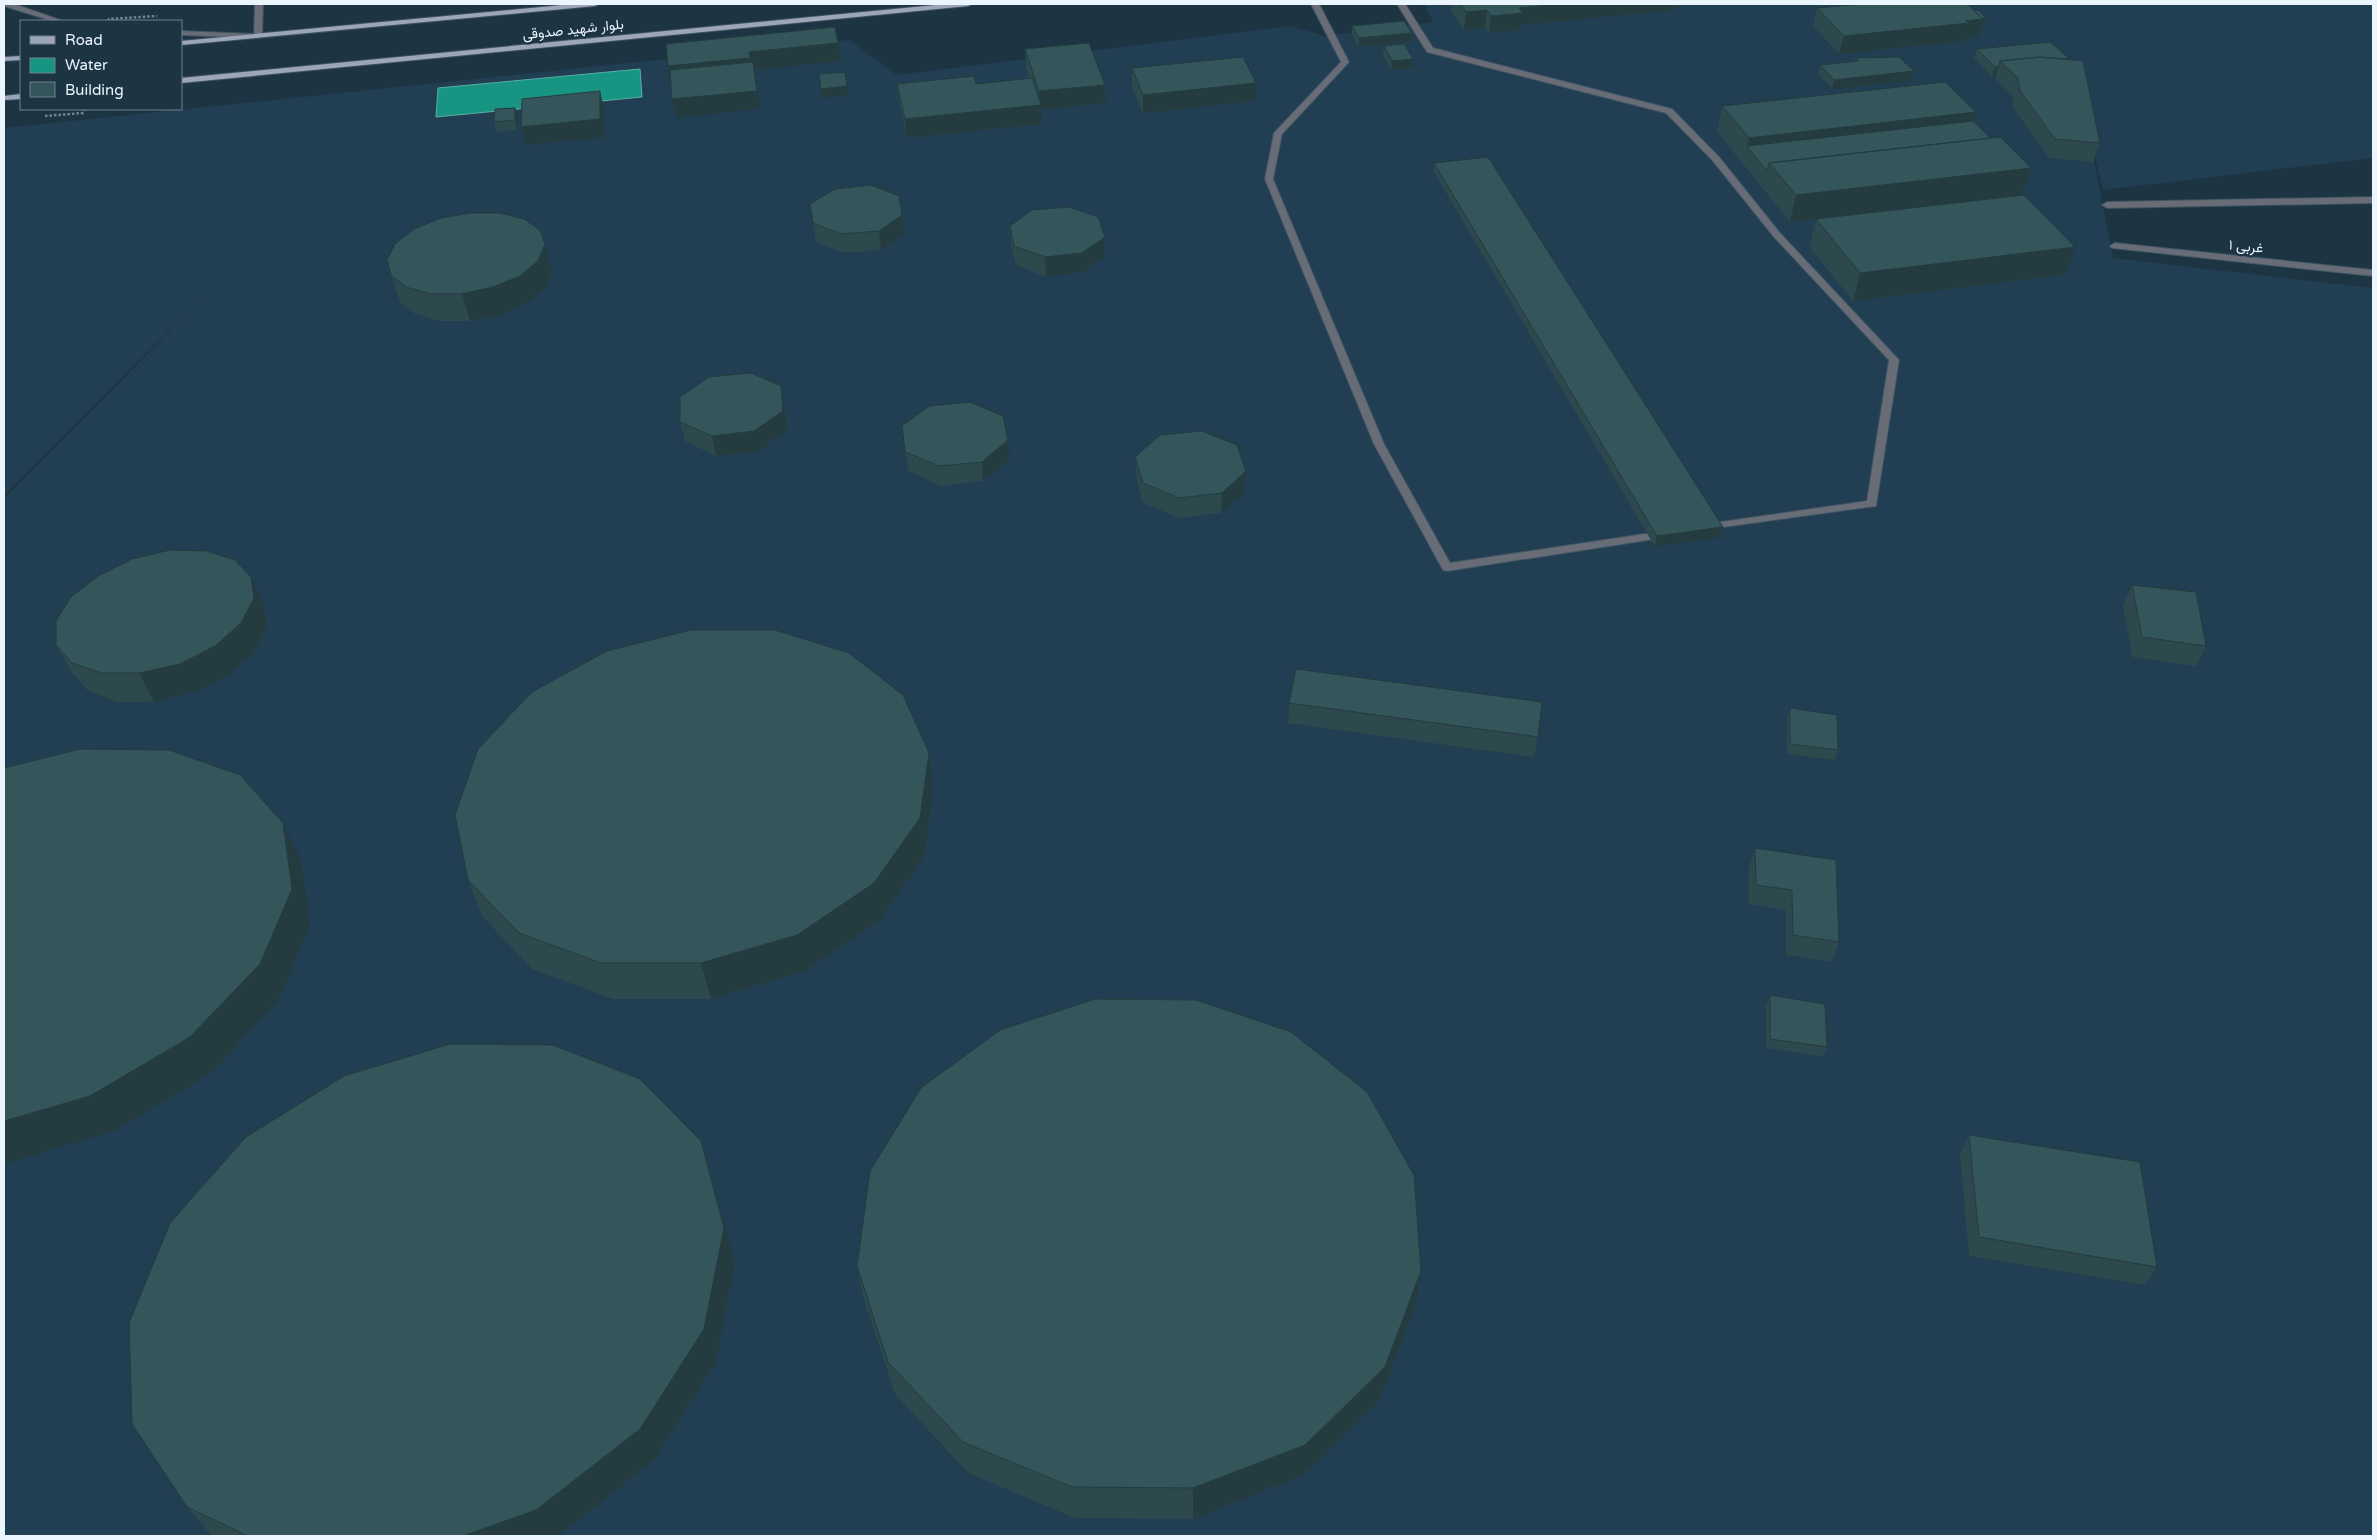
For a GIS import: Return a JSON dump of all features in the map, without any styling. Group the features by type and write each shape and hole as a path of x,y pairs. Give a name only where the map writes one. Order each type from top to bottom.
{"main road":[{"name":"بلوار شهید صدوقی","path":"182,43 595,4"},
{"name":"بلوار شهید صدوقی","path":"182,81 968,4"},
{"path":"4,60 20,58"},
{"path":"4,98 20,97"}],"street":[{"path":"7,4 56,20"},
{"path":"182,33 258,36 259,4"},
{"path":"1315,4 1345,62 1278,133 1269,178 1379,444 1448,567 1674,533"},
{"path":"1402,4 1430,50 1669,111 1716,159 1777,235 1894,360 1872,504 1694,530"},
{"path":"2107,205 2373,200"},
{"name":"۱ غربی","path":"2115,246 2373,273"}],"path":[{"path":"109,20 145,16"},
{"path":"39,116 82,113 84,110"}],"shaded area":[{"path":"1424,4 1844,4 1849,8 1888,4 2373,4 2373,158 2103,190 2085,113 2113,258 2373,288 2373,1536 4,1536 4,499 230,270 4,495 4,128 849,40 896,75 1290,26 1325,36 1433,22"}],"water":[{"path":"640,69 642,97 436,117 438,88"}],"building":[{"path":"1460,4 1560,4 1519,8 1523,13 1491,16 1487,10 1466,12"},
{"path":"1863,4 1967,4 1983,19 1966,21 1969,23 1844,36 1817,8"},
{"path":"1978,10 1986,18 1982,18 1974,11"},
{"path":"1404,21 1412,33 1359,38 1352,26"},
{"path":"835,27 838,43 749,52 750,58 668,66 666,44"},
{"path":"2050,42 2069,58 2040,57 2000,61 1999,66 1995,67 1977,49"},
{"path":"1089,43 1105,85 1039,91 1025,49"},
{"path":"1404,44 1413,59 1392,61 1384,46"},
{"path":"1243,57 1256,83 1143,95 1132,68"},
{"path":"1899,57 1914,71 1834,80 1820,65 1859,61 1856,58"},
{"path":"2040,57 2083,61 2100,143 2055,139 2020,91 2018,78 2000,61"},
{"path":"753,62 757,91 672,99 670,70"},
{"path":"845,72 847,86 821,89 819,74"},
{"path":"974,76 976,84 1032,78 1041,105 905,119 897,84"},
{"path":"1945,82 1976,112 1749,138 1722,106"},
{"path":"600,91 600,119 521,127 522,99"},
{"path":"515,108 515,120 494,122 495,109"},
{"path":"1973,121 1990,138 1769,163 1767,171 1747,146"},
{"path":"2000,137 2031,168 1796,195 1769,163"},
{"path":"1488,157 1723,527 1657,536 1434,163"},
{"path":"871,185 899,196 902,215 879,231 841,234 813,223 810,204 835,189"},
{"path":"2024,195 2075,247 1860,273 1816,219"},
{"path":"1069,207 1098,217 1105,237 1082,253 1045,257 1014,246 1010,226 1032,210"},
{"path":"471,213 500,213 524,219 540,230 545,244 538,261 520,276 493,287 462,294 431,294 406,287 391,275 387,260 395,244 414,229 441,218"},
{"path":"751,373 781,386 783,411 754,431 712,436 680,422 680,397 709,377"},
{"path":"970,402 1003,416 1008,440 982,462 939,466 905,452 902,426 929,406"},
{"path":"1202,431 1237,445 1246,471 1222,493 1179,498 1143,483 1135,457 1160,435"},
{"path":"170,550 206,551 235,560 251,577 254,598 241,623 215,646 180,664 139,673 101,673 72,663 56,645 56,621 71,597 98,576 132,559"},
{"path":"2132,585 2196,592 2206,646 2142,637"},
{"path":"691,630 775,630 849,653 903,695 929,753 920,818 874,883 797,935 701,963 601,963 519,933 468,880 455,815 478,749 532,692 607,651"},
{"path":"1296,669 1542,702 1538,737 1289,703"},
{"path":"1790,708 1837,715 1838,750 1790,744"},
{"path":"80,749 169,750 240,775 283,823 292,889 260,964 190,1037 90,1096 4,1121 4,768"},
{"path":"1755,848 1836,860 1839,942 1793,935 1792,890 1756,885"},
{"path":"1770,995 1825,1004 1827,1047 1770,1039"},
{"path":"1095,999 1196,1000 1291,1032 1367,1092 1414,1175 1421,1271 1385,1367 1305,1445 1193,1488 1072,1487 963,1442 888,1362 857,1266 870,1171 921,1088 1000,1030"},
{"path":"450,1044 553,1045 640,1079 701,1141 724,1228 704,1329 640,1429 536,1510 463,1536 248,1536 187,1507 132,1424 129,1323 170,1223 246,1137 344,1076"},
{"path":"1969,1135 2140,1162 2157,1267 1979,1237"}]}
